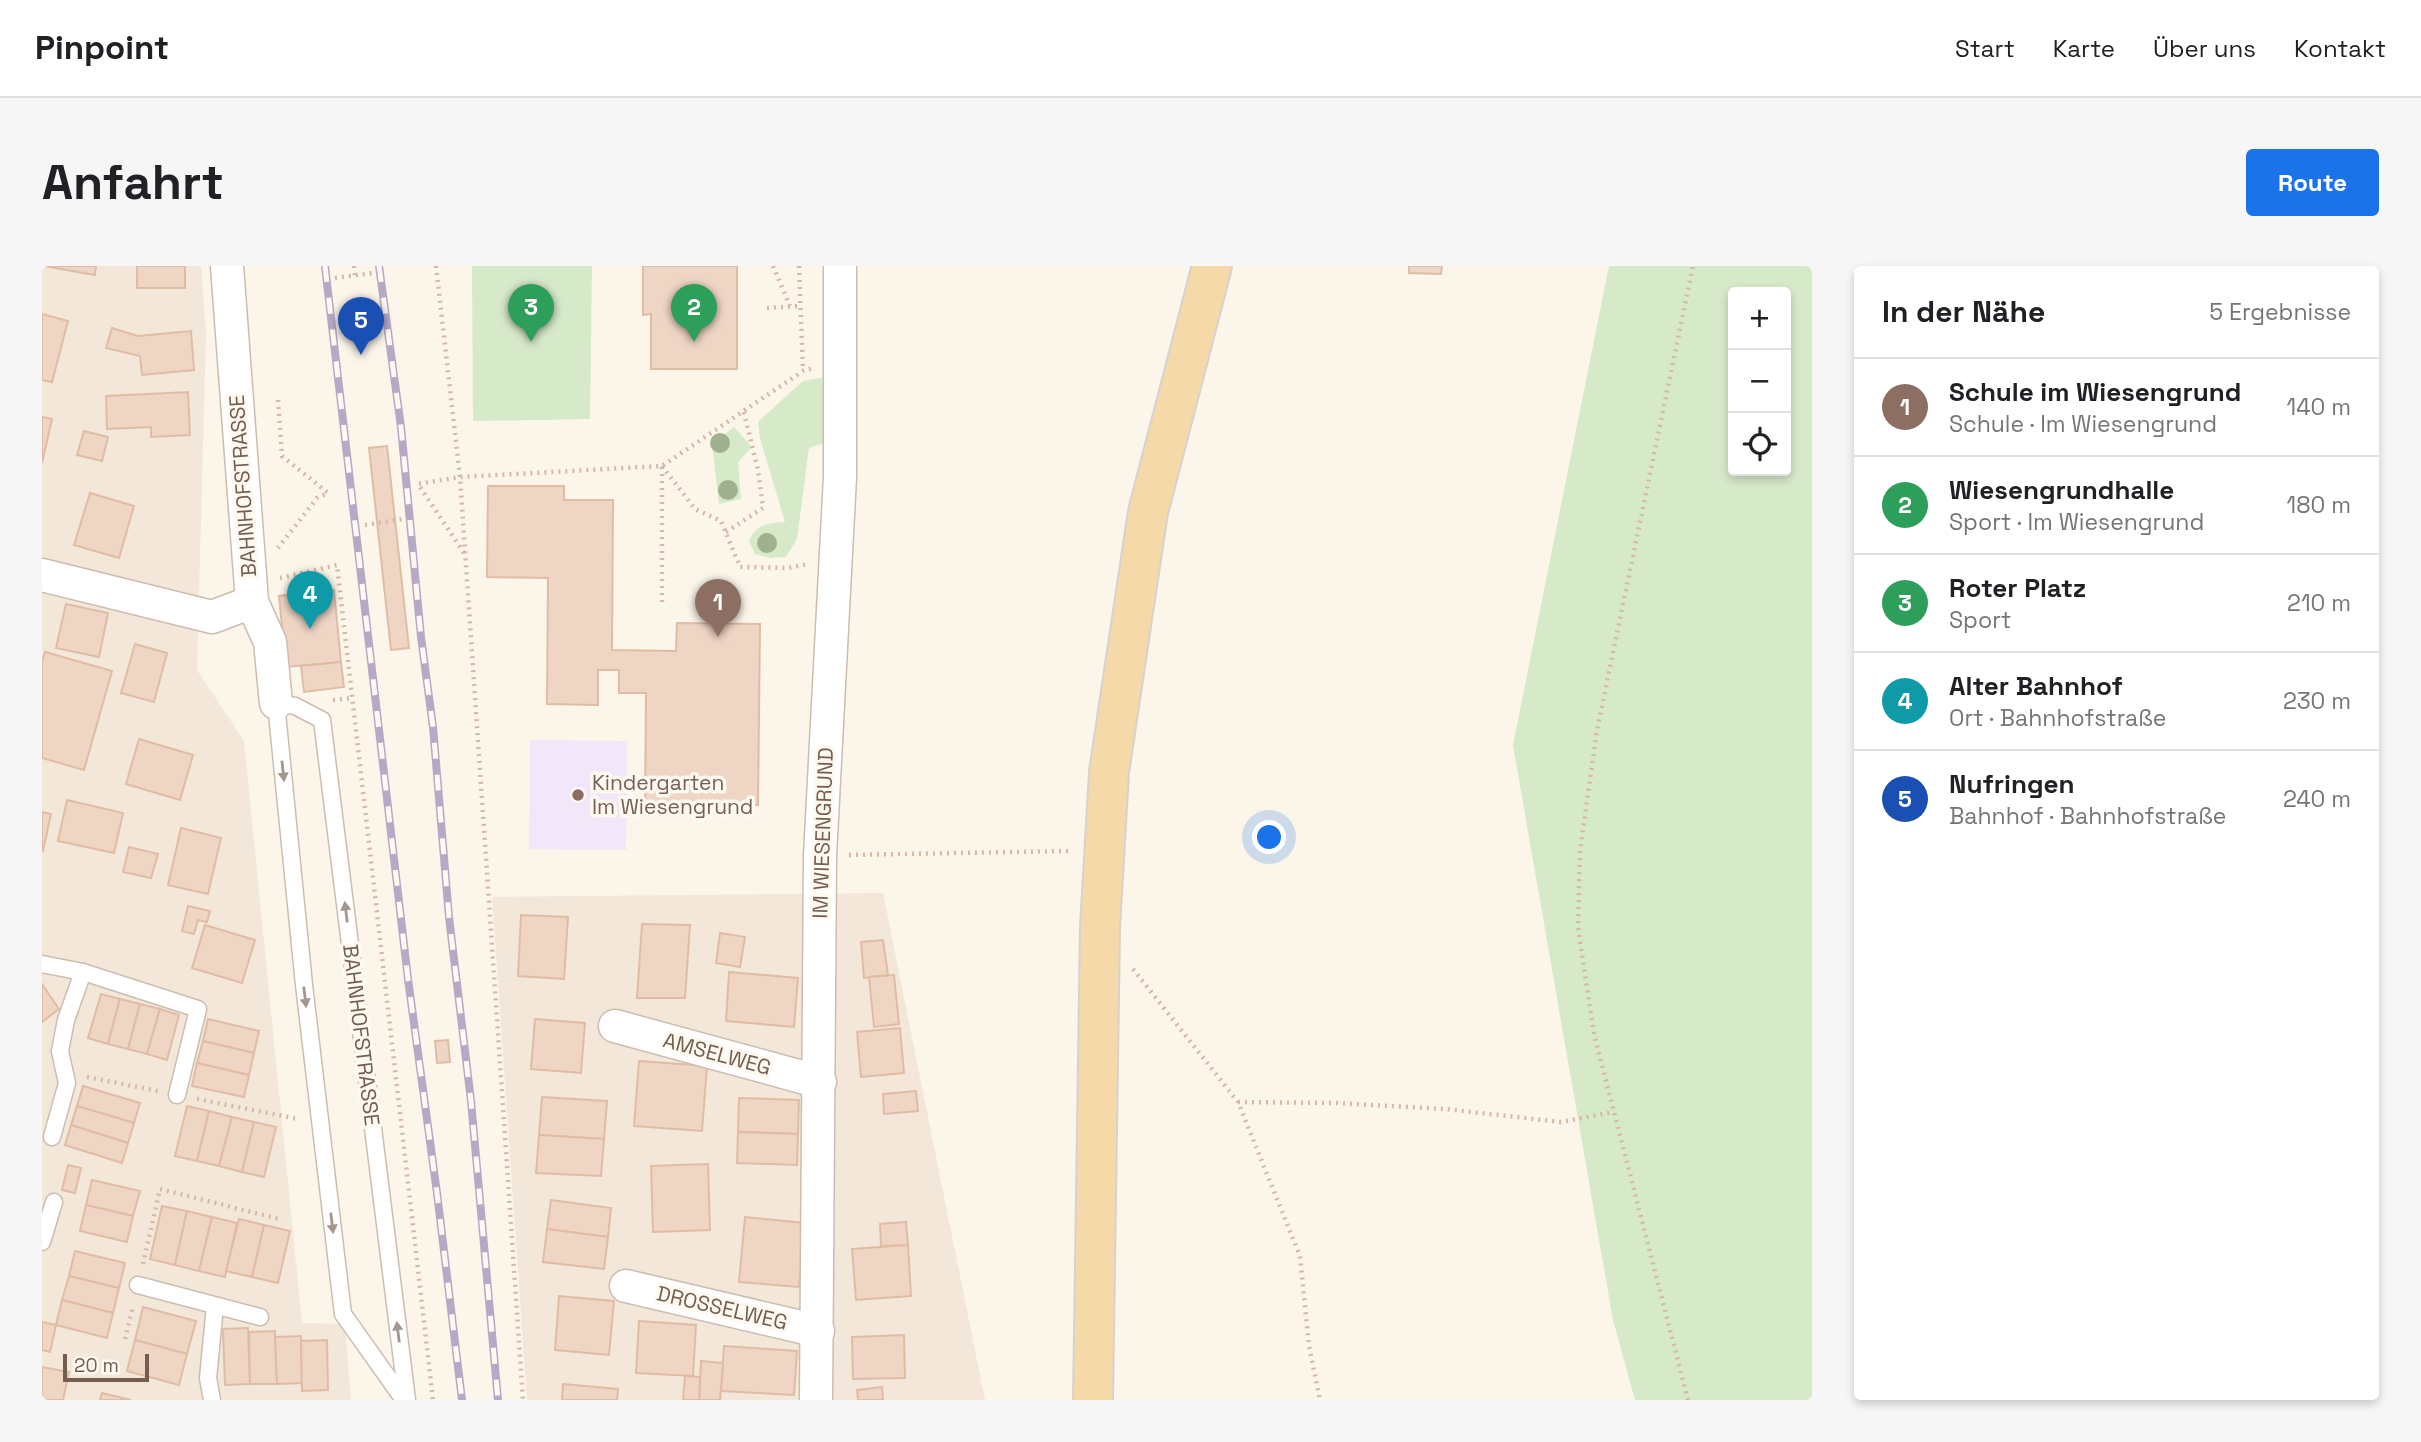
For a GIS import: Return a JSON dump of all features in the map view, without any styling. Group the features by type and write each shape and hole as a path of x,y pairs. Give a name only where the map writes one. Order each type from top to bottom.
{"main road":[{"path":"1093,1400 1100,927 1109,772 1148,512 1212,266"}],"street":[{"name":"BAHNHOFSTRASSE","path":"227,266 251,592 270,642 286,704"},
{"name":"IM WIESENGRUND","path":"816,1400 820,856 840,477 840,266"},
{"path":"42,575 212,617 251,592"},
{"name":"AMSELWEG","path":"615,1026 820,1082"},
{"name":"DROSSELWEG","path":"626,1286 818,1331"}],"lane":[{"name":"BAHNHOFSTRASSE","path":"286,704 322,720 405,1400 343,1314 304,985 286,704"},
{"path":"42,964 83,972 198,1009 177,1095"},
{"path":"52,1137 68,1083 60,1051 66,1020 83,972"},
{"path":"42,1242 54,1202"},
{"path":"138,1285 260,1317"},
{"path":"212,1400 208,1378 215,1306"}],"path":[{"path":"355,266 355,276"},
{"path":"436,266 460,477 523,1400"},
{"path":"773,266 790,306"},
{"path":"799,266 803,370"},
{"path":"1688,1400 1594,1034 1578,928 1580,851 1600,716 1693,266"},
{"path":"335,278 373,274"},
{"path":"767,308 800,306"},
{"path":"465,555 418,484 460,477 662,466 803,370 841,362"},
{"path":"277,549 317,498 328,493 282,456 278,400"},
{"path":"726,532 763,508 758,470 743,410"},
{"path":"662,466 695,509 722,522 740,567 789,568 835,558"},
{"path":"662,466 662,602"},
{"path":"365,525 403,519"},
{"path":"251,592 338,565 433,1400"},
{"path":"820,856 1074,850"},
{"path":"1100,927 1238,1102 1300,1256 1308,1346 1320,1400"},
{"path":"1238,1102 1445,1109 1561,1122 1614,1112"},
{"path":"125,1339 160,1189 279,1219"}],"shaded area":[{"path":"42,266 201,266 206,332 197,670 244,741 302,1323 345,1324 351,1400 42,1400"},
{"name":"Kindergarten Im Wiesengrund","path":"530,740 627,741 626,850 529,849"},
{"path":"883,893 985,1400 527,1400 492,897"}],"green space":[{"path":"472,266 592,266 590,419 473,421"},
{"path":"1609,266 1812,266 1812,1400 1635,1400 1613,1320 1513,745"},
{"path":"827,377 827,442 809,448 797,539 786,557 770,558 755,554 749,541 755,531 768,524 785,522 760,438 758,422 803,381"},
{"path":"734,427 752,447 738,462 741,499 719,504 712,444"}],"building":[{"path":"44,266 96,266 95,275"},
{"path":"137,266 185,266 185,288 137,288"},
{"path":"643,266 737,266 737,369 651,369 651,314 643,315"},
{"path":"1409,266 1442,266 1441,274 1409,273"},
{"path":"42,314 68,321 52,382 42,380"},
{"path":"112,328 138,336 191,331 194,370 142,375 140,356 106,348"},
{"path":"188,392 190,435 151,437 151,427 107,429 106,396"},
{"path":"42,417 52,419 42,463"},
{"path":"84,431 108,437 102,461 77,455"},
{"path":"387,446 409,648 391,650 369,448"},
{"path":"488,486 564,486 564,500 613,500 612,650 676,651 677,623 760,624 758,805 645,804 646,693 619,693 619,670 598,670 598,705 547,704 548,578 487,577"},
{"path":"90,493 134,506 119,558 74,545"},
{"path":"334,590 341,662 286,667 279,596"},
{"path":"66,604 108,613 99,657 56,648"},
{"path":"135,644 167,653 154,702 121,693"},
{"path":"45,652 112,671 84,770 42,758 42,662"},
{"path":"341,662 344,687 304,692 301,666"},
{"path":"139,739 193,755 180,800 126,784"},
{"path":"67,800 123,813 114,853 58,841"},
{"path":"42,812 51,814 43,851 42,851"},
{"path":"181,828 221,838 208,894 168,885"},
{"path":"129,847 158,854 151,878 123,872"},
{"path":"188,906 210,911 207,922 198,920 194,934 182,931"},
{"path":"521,915 568,917 564,979 518,976"},
{"path":"642,924 690,925 685,998 637,998"},
{"path":"205,925 255,940 242,983 192,968"},
{"path":"720,933 745,937 740,967 716,963"},
{"path":"883,940 888,975 864,978 861,942"},
{"path":"729,972 798,978 794,1027 726,1021"},
{"path":"894,975 899,1024 874,1027 869,977"},
{"path":"42,984 59,1009 42,1022"},
{"path":"101,994 120,999 108,1044 88,1038"},
{"path":"120,999 140,1004 128,1049 108,1044"},
{"path":"140,1004 160,1009 147,1054 128,1049"},
{"path":"160,1009 179,1015 167,1060 147,1054"},
{"path":"208,1019 259,1031 254,1053 203,1041"},
{"path":"535,1019 585,1023 581,1073 531,1069"},
{"path":"900,1028 904,1073 861,1077 857,1032"},
{"path":"448,1040 450,1062 437,1063 435,1041"},
{"path":"203,1041 254,1053 249,1075 197,1063"},
{"path":"639,1061 707,1066 702,1131 634,1126"},
{"path":"197,1063 249,1075 244,1097 192,1086"},
{"path":"83,1086 140,1103 134,1123 77,1106"},
{"path":"916,1091 918,1111 884,1114 883,1094"},
{"path":"542,1097 607,1101 604,1139 539,1135"},
{"path":"739,1098 799,1100 798,1134 738,1132"},
{"path":"77,1106 134,1123 128,1143 71,1125"},
{"path":"187,1106 209,1111 197,1161 175,1156"},
{"path":"209,1111 232,1117 219,1166 197,1161"},
{"path":"232,1117 254,1122 242,1172 219,1166"},
{"path":"254,1122 276,1127 264,1177 242,1172"},
{"path":"71,1125 128,1143 122,1163 65,1145"},
{"path":"738,1132 798,1134 797,1165 737,1163"},
{"path":"539,1135 604,1139 601,1176 536,1173"},
{"path":"708,1164 710,1230 653,1232 651,1166"},
{"path":"68,1165 81,1168 75,1193 62,1190"},
{"path":"92,1180 140,1191 133,1216 86,1205"},
{"path":"551,1200 611,1208 608,1237 547,1229"},
{"path":"86,1205 133,1216 127,1242 80,1231"},
{"path":"162,1206 187,1211 175,1265 150,1259"},
{"path":"187,1211 212,1217 199,1271 175,1265"},
{"path":"212,1217 237,1223 225,1277 199,1271"},
{"path":"745,1217 805,1223 799,1287 739,1282"},
{"path":"239,1219 264,1225 252,1277 226,1271"},
{"path":"906,1222 908,1245 881,1246 880,1224"},
{"path":"264,1225 290,1231 278,1283 252,1277"},
{"path":"547,1229 608,1237 604,1269 543,1262"},
{"path":"908,1245 911,1296 856,1300 852,1249"},
{"path":"75,1251 125,1263 119,1288 69,1276"},
{"path":"69,1276 119,1288 113,1313 62,1300"},
{"path":"559,1296 614,1301 609,1355 555,1350"},
{"path":"62,1300 113,1313 107,1338 56,1325"},
{"path":"143,1307 196,1321 187,1354 135,1340"},
{"path":"639,1321 696,1325 693,1376 636,1373"},
{"path":"42,1322 56,1325 50,1352 42,1350"},
{"path":"248,1328 250,1384 225,1385 223,1329"},
{"path":"275,1331 277,1384 250,1384 249,1332"},
{"path":"904,1335 905,1378 853,1379 852,1337"},
{"path":"301,1336 302,1383 277,1384 275,1337"},
{"path":"135,1340 187,1354 179,1385 127,1371"},
{"path":"327,1340 328,1390 302,1391 301,1341"},
{"path":"724,1346 797,1351 794,1395 721,1391"},
{"path":"701,1361 723,1363 720,1400 699,1400"},
{"path":"42,1367 69,1372 63,1400 42,1400"},
{"path":"685,1376 700,1377 699,1400 683,1400"},
{"path":"563,1384 618,1389 617,1400 562,1400"},
{"path":"882,1387 883,1400 858,1400 857,1390"},
{"path":"102,1393 131,1400 100,1400"}],"railway":[{"path":"325,266 408,979 462,1400"},
{"path":"379,266 401,427 421,637 433,727 449,917 471,1101 498,1400"}],"place":[{"name":"Roter Platz","path":"531,342"},
{"name":"Wiesengrundhalle","path":"694,342"},
{"name":"Nufringen","path":"361,355"},
{"name":"Alter Bahnhof","path":"310,629"},
{"name":"Schule im Wiesengrund","path":"718,637"},
{"name":"Kindergarten Im Wiesengrund","path":"578,795"}]}
